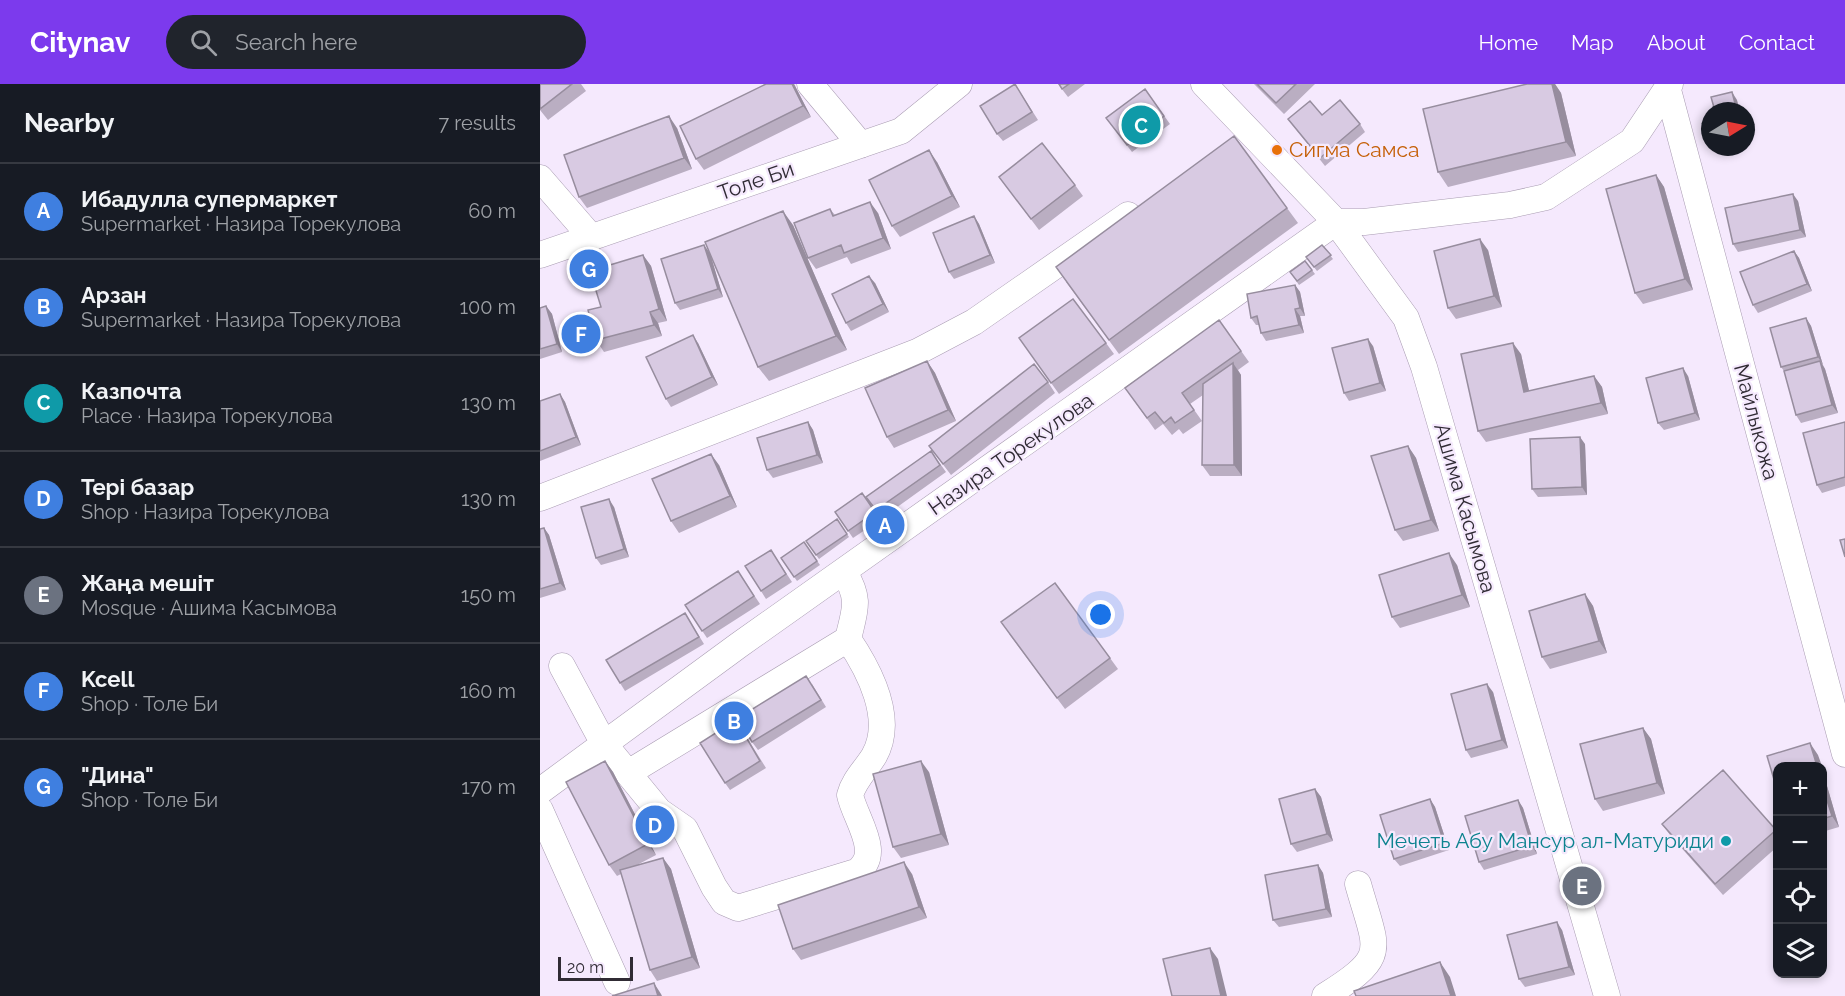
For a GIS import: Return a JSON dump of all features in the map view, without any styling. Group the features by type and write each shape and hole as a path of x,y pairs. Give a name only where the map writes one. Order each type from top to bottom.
{"street":[{"path":"810,84 861,145"},
{"name":"Толе Би","path":"540,255 901,130 959,84"},
{"name":"Ашима Касымова","path":"1204,84 1238,137 1336,222 1406,318 1424,366 1607,996"},
{"path":"1336,222 1364,222 1510,205 1546,197 1632,141 1669,87"},
{"name":"Майлыкожа","path":"1669,87 1845,754"},
{"path":"540,178 592,238"},
{"path":"540,498 919,351 975,322 1152,198"},
{"name":"Назира Торекулова","path":"540,791 739,645 1336,222"},
{"path":"628,773 848,639 856,605 855,589 844,572"},
{"path":"562,666 604,744 659,812 685,829 724,902 738,908 856,872 864,867 868,857 868,847 850,795 852,787 877,747 881,715 864,663 848,639"},
{"path":"540,810 617,982"},
{"path":"1325,996 1357,976 1372,960 1374,944 1358,884"}],"building":[{"path":"540,84 572,84 540,109"},
{"path":"766,84 792,84 803,106 696,159 680,126"},
{"path":"1015,84 1032,112 997,134 980,106"},
{"path":"1059,84 1069,84 1062,89"},
{"path":"1257,84 1296,84 1276,103"},
{"path":"1527,84 1552,84 1566,142 1438,172 1423,109"},
{"path":"1145,89 1164,116 1127,145 1106,118"},
{"path":"1732,92 1735,102 1712,102 1711,97"},
{"path":"1340,100 1360,124 1320,158 1288,119 1310,101 1322,115"},
{"path":"669,116 684,158 579,197 564,155"},
{"path":"1234,136 1287,208 1109,340 1056,267"},
{"path":"1042,143 1075,185 1031,219 999,177"},
{"path":"929,150 952,196 892,226 869,180"},
{"path":"1656,175 1685,279 1635,293 1606,189"},
{"path":"1793,194 1800,230 1733,244 1725,208"},
{"path":"870,202 883,238 844,253 841,245 808,258 794,223 830,209 833,216"},
{"path":"783,211 836,336 758,367 705,242"},
{"path":"974,216 990,255 949,272 933,233"},
{"path":"1480,239 1494,296 1448,308 1434,251"},
{"path":"704,245 718,289 675,303 661,259"},
{"path":"1322,245 1331,255 1314,267 1306,257"},
{"path":"1794,251 1807,284 1753,305 1740,272"},
{"path":"643,255 659,309 650,312 654,325 596,340 588,310 601,307 590,271"},
{"path":"1305,261 1312,270 1297,281 1290,272"},
{"path":"869,276 883,304 846,323 832,294"},
{"path":"1295,285 1300,308 1295,309 1299,325 1261,333 1257,316 1251,318 1247,294"},
{"path":"1073,299 1106,343 1051,383 1019,338"},
{"path":"546,306 557,344 540,349 540,308"},
{"path":"1806,318 1818,357 1781,367 1770,328"},
{"path":"1219,320 1241,351 1182,393 1194,410 1175,423 1171,417 1164,423 1155,412 1147,418 1125,388"},
{"path":"693,335 712,377 666,399 646,357"},
{"path":"1368,339 1380,383 1344,393 1332,348"},
{"path":"1513,343 1524,392 1594,376 1601,403 1478,431 1461,354"},
{"path":"927,361 948,410 887,437 865,388"},
{"path":"1820,361 1832,405 1796,415 1784,371"},
{"path":"1233,363 1234,465 1202,465 1203,384"},
{"path":"1034,364 1048,382 943,464 929,446"},
{"path":"1683,368 1695,413 1658,423 1646,378"},
{"path":"560,394 576,437 540,451 540,401"},
{"path":"808,422 817,455 767,470 757,438"},
{"path":"1845,422 1845,477 1817,485 1803,433"},
{"path":"1580,437 1582,487 1532,489 1530,439"},
{"path":"1408,446 1431,520 1395,530 1371,456"},
{"path":"931,451 940,465 876,510 866,497"},
{"path":"711,454 730,496 671,521 652,479"},
{"path":"862,493 875,512 848,531 835,512"},
{"path":"609,499 624,549 596,558 581,507"},
{"path":"837,519 847,534 816,555 806,541"},
{"path":"544,528 560,583 540,589 540,529"},
{"path":"1845,539 1845,557 1840,540"},
{"path":"804,542 817,561 794,577 781,558"},
{"path":"771,550 786,574 761,591 745,566"},
{"path":"1449,553 1462,595 1392,617 1379,575"},
{"path":"738,571 754,596 702,631 685,605"},
{"path":"1055,583 1110,658 1057,698 1001,622"},
{"path":"1585,594 1599,641 1542,657 1529,611"},
{"path":"685,613 699,637 620,683 606,660"},
{"path":"806,676 821,700 752,742 738,718"},
{"path":"1487,684 1502,740 1466,750 1451,694"},
{"path":"736,720 760,761 725,783 700,743"},
{"path":"1643,728 1657,783 1595,799 1580,744"},
{"path":"1810,743 1816,762 1773,762 1773,776 1767,756"},
{"path":"605,761 648,844 609,865 566,782"},
{"path":"921,761 941,834 893,847 873,774"},
{"name":"Мечеть Абу Мансур ал-Матуриди","path":"1723,770 1773,827 1773,833 1715,884 1662,824"},
{"path":"1315,789 1327,834 1291,844 1279,799"},
{"path":"1430,799 1444,843 1394,859 1380,815"},
{"path":"1518,800 1532,846 1479,862 1465,816"},
{"path":"1827,800 1832,816 1827,818"},
{"path":"663,858 692,957 650,970 620,870"},
{"path":"904,862 919,907 793,949 778,905"},
{"path":"1318,865 1326,909 1273,920 1265,875"},
{"path":"1557,922 1569,967 1519,979 1507,935"},
{"path":"1210,948 1221,996 1172,996 1163,959"},
{"path":"1440,962 1451,996 1356,996 1354,991"},
{"path":"654,983 658,996 612,996"}],"place":[{"name":"Казпочта","path":"1141,125"},
{"name":"Сигма Самса","path":"1277,150"},
{"name":"\"Дина\"","path":"589,269"},
{"name":"Kcell","path":"581,334"},
{"name":"Ибадулла супермаркет","path":"885,525"},
{"name":"Арзан","path":"734,721"},
{"name":"Тері базар","path":"655,825"},
{"name":"Мечеть Абу Мансур ал-Матуриди","path":"1726,841"},
{"name":"Жаңа мешіт","path":"1582,886"}]}
